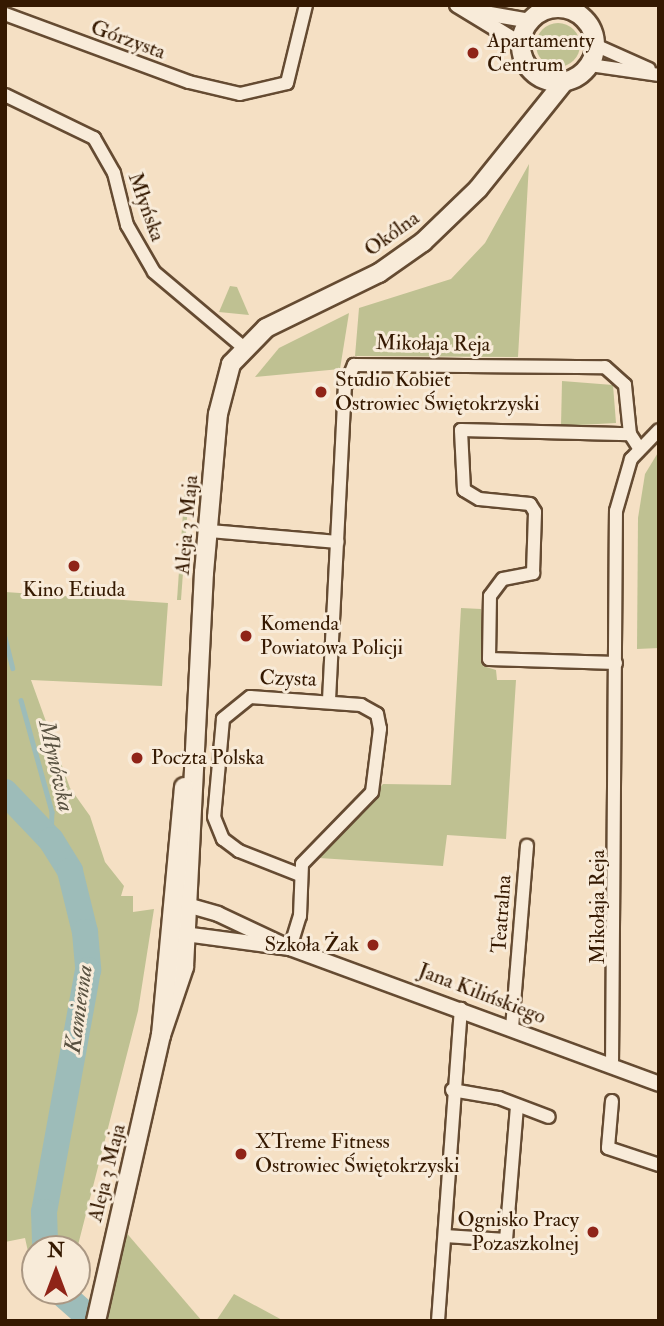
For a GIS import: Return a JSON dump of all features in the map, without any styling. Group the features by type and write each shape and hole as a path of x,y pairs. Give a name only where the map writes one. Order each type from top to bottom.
{"main road":[{"path":"530,70 564,82 590,65 595,45 588,24 594,5"},
{"path":"533,115 530,70 521,44 531,21 561,7 588,24"},
{"name":"Okólna","path":"243,347 277,321 366,280 412,251 478,189 533,115 564,82"},
{"name":"Aleja 3 Maja","path":"161,1035 183,977 196,713 221,393 243,347"},
{"name":"Aleja 3 Maja","path":"96,1321 161,1035 196,713"}],"street":[{"name":"Górzysta","path":"5,14 179,79 240,94 287,83 306,5"},
{"path":"462,8 531,21"},
{"path":"462,8 521,44"},
{"path":"595,45 659,74"},
{"path":"590,65 659,74"},
{"name":"Młyńska","path":"5,95 94,138 114,173 127,225 154,272 243,347"},
{"name":"Mikołaja Reja","path":"329,700 345,387 354,365 605,367 625,385 630,434 639,448"},
{"path":"617,663 489,659 490,596 503,579 533,573 536,512 530,504 479,499 464,490 461,430 630,434"},
{"name":"Mikołaja Reja","path":"612,1066 617,663 615,511 622,479 639,448 659,430"},
{"path":"210,531 338,542"},
{"name":"Czysta","path":"290,948 300,916 300,875 308,853 372,792 377,714 329,700 237,702 223,719 214,817 223,839 258,864 300,875"},
{"name":"Teatralna","path":"512,1028 527,846"},
{"path":"185,934 173,918 187,905"},
{"name":"Jana Kilińskiego","path":"187,905 290,948 659,1084"},
{"name":"Jana Kilińskiego","path":"185,934 290,948"},
{"path":"439,1321 452,1090 461,1009"},
{"path":"452,1090 517,1105 549,1117"},
{"path":"612,1101 608,1148 659,1165"},
{"path":"445,1236 506,1240 517,1105"}],"green space":[{"path":"558,23 573,30 580,45 573,60 558,67 543,60 536,45 543,30"},
{"path":"529,164 518,357 355,356 359,308 451,279 485,243"},
{"path":"230,286 237,287 249,315 219,312"},
{"path":"349,313 340,369 255,377 279,348"},
{"path":"562,381 613,385 616,423 561,426"},
{"path":"659,451 659,648 637,649 638,518 645,474"},
{"path":"185,484 188,504 181,600 177,600"},
{"path":"5,592 168,603 162,686 31,680 70,788 90,816 105,862 124,886 121,896 133,896 133,912 154,909 138,1011 81,1235 21,1235 21,1239 5,1242"},
{"path":"461,608 481,609 483,666 496,670 497,680 516,680 506,839 447,835 443,866 319,858 383,784 451,785"},
{"path":"118,1223 202,1321 96,1321"},
{"path":"234,1294 284,1321 216,1321"}],"waterway":[{"name":"Młynówka","path":"5,637 13,668"},
{"name":"Młynówka","path":"21,700 52,812 51,840"},
{"name":"Kamienna","path":"5,792 51,840 70,871 85,932 88,970 44,1212 45,1235"},
{"name":"Kamienna","path":"75,1305 93,1321"}],"place":[{"name":"Apartamenty Centrum","path":"473,53"},
{"name":"Studio Kobiet Ostrowiec Świętokrzyski","path":"321,392"},
{"name":"Kino Etiuda","path":"74,566"},
{"name":"Komenda Powiatowa Policji","path":"246,636"},
{"name":"Poczta Polska","path":"137,758"},
{"name":"Szkoła Żak","path":"373,945"},
{"name":"XTreme Fitness Ostrowiec Świętokrzyski","path":"241,1154"},
{"name":"Ognisko Pracy Pozaszkolnej","path":"593,1232"}]}
